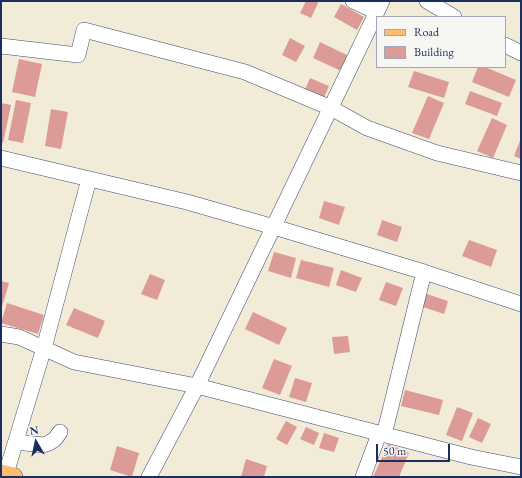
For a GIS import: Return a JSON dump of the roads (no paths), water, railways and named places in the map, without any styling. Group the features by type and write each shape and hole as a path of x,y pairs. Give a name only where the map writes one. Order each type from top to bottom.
{"street":[{"path":"149,477 197,386 379,6 352,1"},
{"path":"427,1 452,16"},
{"path":"1,46 78,55 84,30 245,72 331,108 367,128 437,153 521,173"},
{"path":"506,46 521,53"},
{"path":"1,158 187,202 424,272 521,304"},
{"path":"6,476 44,348 89,179"},
{"path":"363,477 381,434 424,272"},
{"path":"1,334 19,337 74,362 197,386 471,457 521,467"},
{"path":"16,442 43,445 55,439 60,432"}]}
